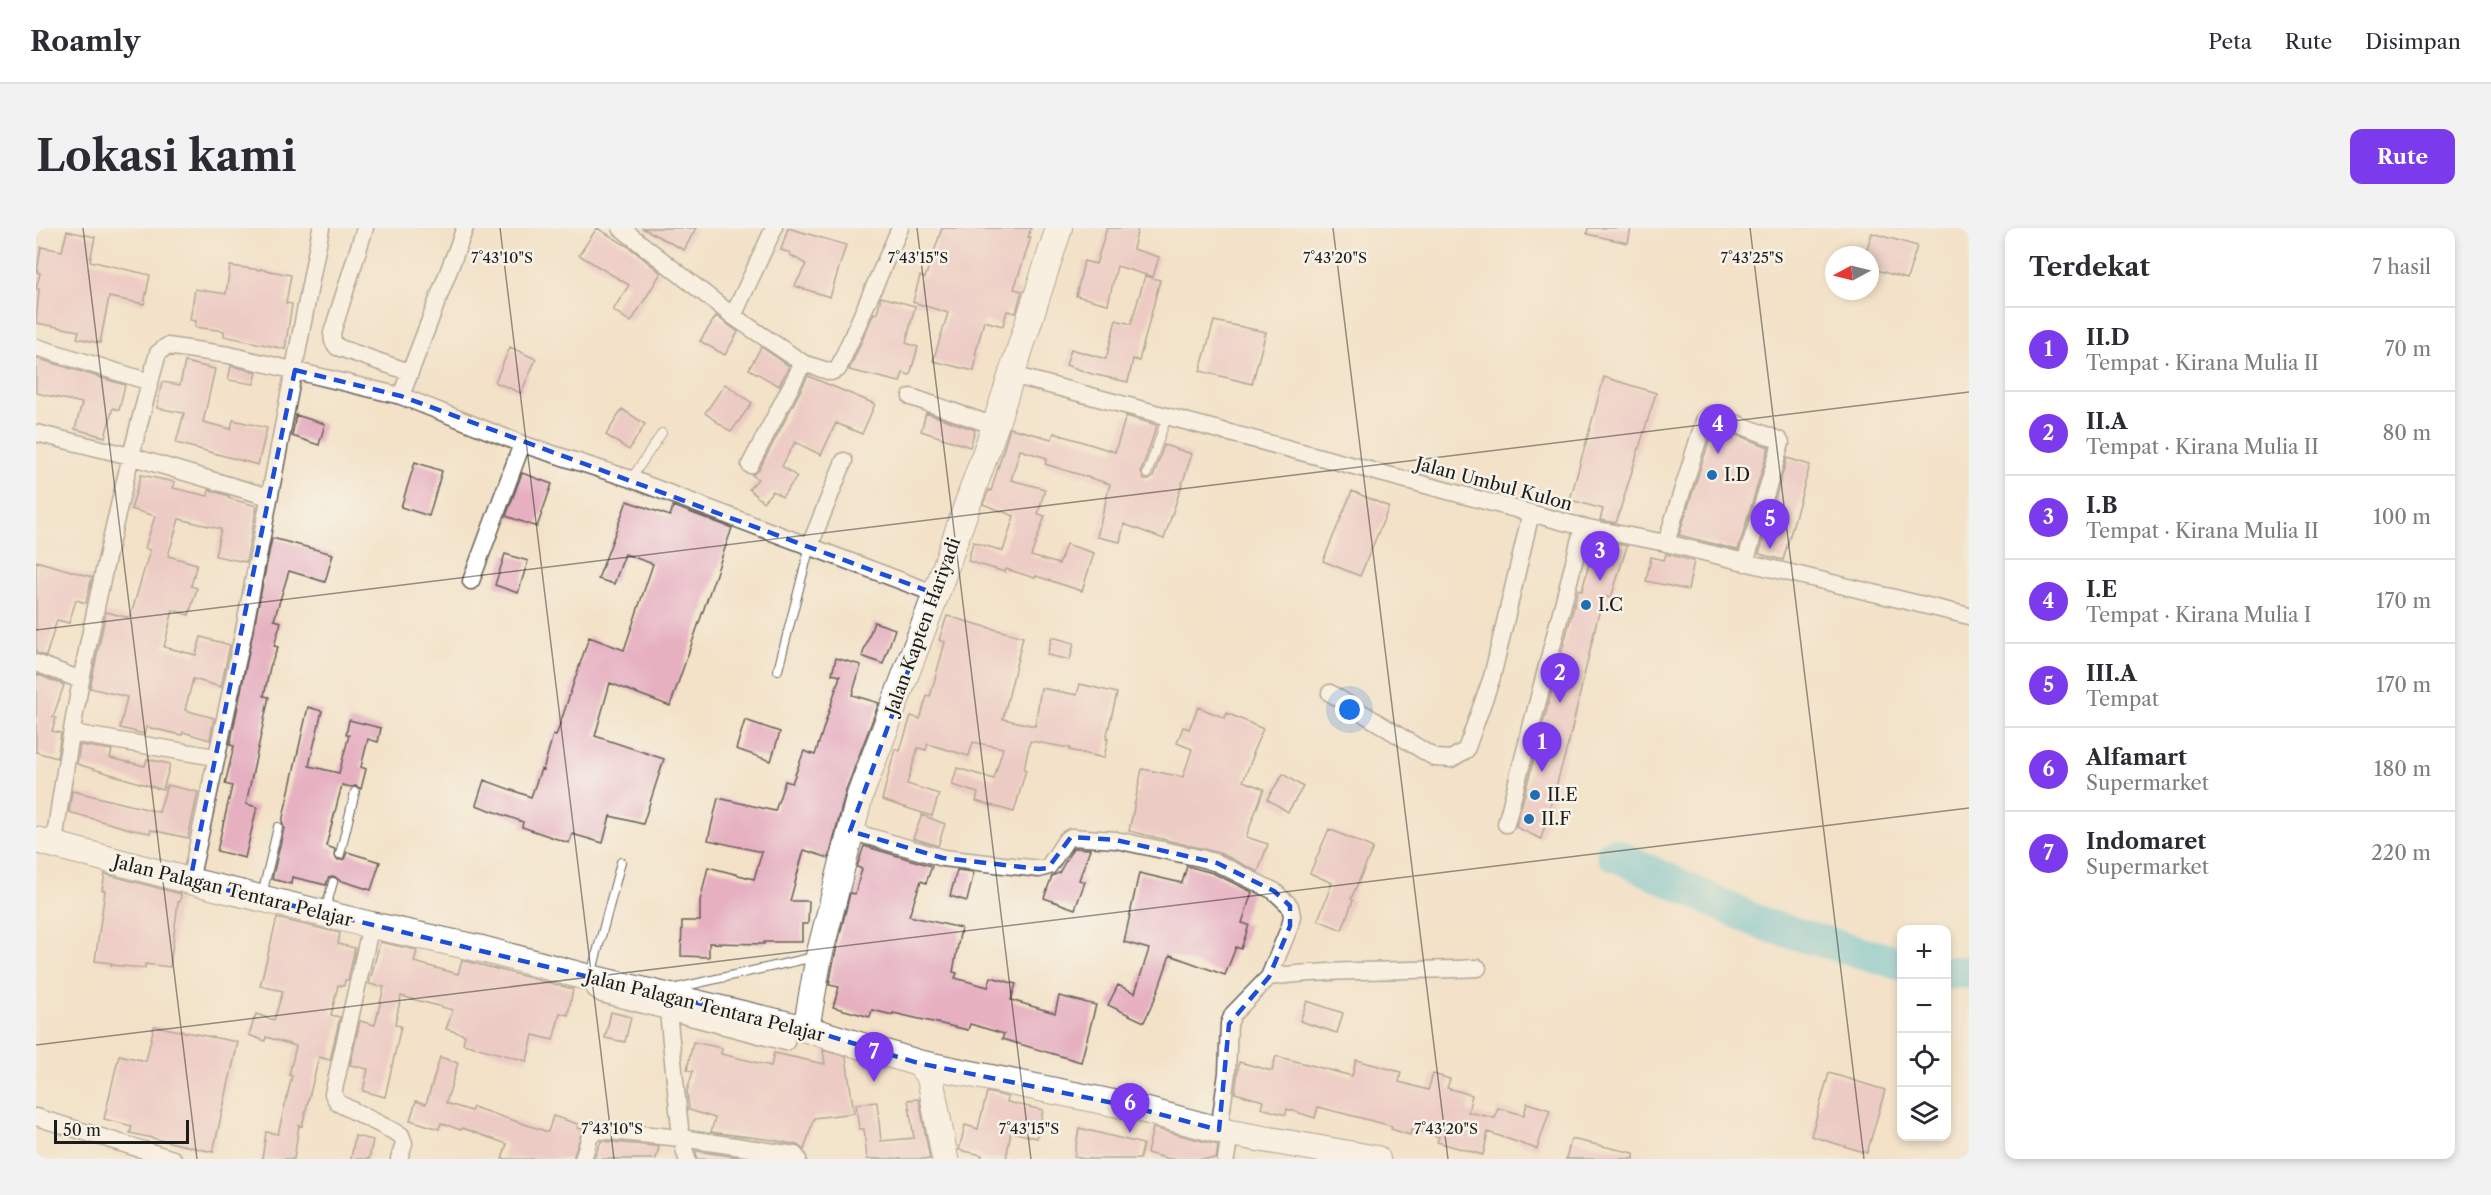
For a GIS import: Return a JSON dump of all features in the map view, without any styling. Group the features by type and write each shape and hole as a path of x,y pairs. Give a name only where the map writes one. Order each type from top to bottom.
{"main road":[{"name":"Jalan Kapten Hariyadi","path":"796,1036 860,795 936,594 995,426 1059,228"},
{"name":"Jalan Palagan Tentara Pelajar","path":"45,842 324,914 482,949 590,978 662,1003 796,1036 1133,1107 1225,1132 1348,1156 1377,1159"},
{"path":"918,1063 930,1077 945,1159"}],"street":[{"path":"190,881 244,630 321,228"},
{"path":"365,228 332,333 333,340 337,346 409,372"},
{"path":"401,396 465,228"},
{"path":"621,228 733,316 803,363 831,372 838,369 900,228"},
{"path":"733,316 774,228"},
{"path":"45,842 72,733 81,680 130,456 158,353 167,346 229,355 401,396 522,444 631,479 936,594"},
{"path":"36,347 150,382"},
{"path":"750,465 803,363"},
{"name":"Jalan Umbul Kulon","path":"1012,375 1582,527 1666,543 1969,616"},
{"path":"911,397 995,426"},
{"path":"1666,543 1705,418 1712,414 1779,440 1781,443 1745,562"},
{"path":"36,433 130,456 269,496"},
{"path":"471,581 522,444"},
{"path":"810,545 844,461"},
{"path":"1330,693 1435,758 1451,759 1466,750 1492,677 1531,513"},
{"path":"1506,824 1582,527"},
{"path":"36,663 81,680"},
{"path":"72,733 216,757"},
{"path":"850,831 943,858 1039,869 1049,866 1066,840 1071,837 1116,840 1217,863 1274,891 1290,906 1292,916 1269,977 1233,1014 1229,1024 1226,1159"},
{"path":"371,925 333,1097 338,1103 401,1135 404,1143 399,1159"},
{"path":"1269,977 1294,974 1413,972 1478,968"},
{"path":"662,1003 681,1138 687,1159"},
{"path":"36,1117 173,1159"},
{"path":"583,1159 590,1136 598,1130 681,1138 795,1155 798,1159"}],"lane":[{"path":"1148,474 1167,417"},
{"path":"631,479 662,433"},
{"path":"778,670 810,545"},
{"path":"340,854 355,792"},
{"path":"261,898 278,827"},
{"path":"590,978 621,862"},
{"path":"324,914 333,882"},
{"path":"662,1003 686,985 819,956"}],"highlighted area":[{"path":"295,370 401,396 936,594 850,831 943,858 1039,869 1048,868 1071,837 1116,840 1217,863 1274,891 1290,906 1290,926 1269,977 1229,1024 1219,1130 1133,1107 918,1063 806,1029 190,881"}],"building":[{"path":"597,228 629,247 661,273 631,322 613,310 629,285 579,255"},
{"path":"642,228 696,228 684,250"},
{"path":"788,228 846,245 830,297 795,286 806,264 790,255 791,253 781,250"},
{"path":"942,228 1031,228 1028,237 1031,237 1014,289 1022,291 1016,313 1007,311 1003,326 984,321 975,355 977,355 974,371 933,361 948,313 913,302 920,276 925,278"},
{"path":"1107,228 1138,228 1133,249 1159,257 1153,277 1117,266 1108,304 1076,296 1084,261 1096,264"},
{"path":"1588,228 1631,228 1628,243 1587,234"},
{"path":"67,231 95,237 90,261 150,275 144,304 109,297 100,343 77,338 79,331 36,323 39,289 36,289 40,273 37,272 41,247 62,251"},
{"path":"1872,233 1917,246 1907,279 1879,271 1879,246 1868,246"},
{"path":"230,266 291,275 286,303 292,304 285,349 224,336 224,331 195,327 196,321 190,320 195,289 226,294"},
{"path":"1145,276 1160,280 1139,361 1133,359 1128,382 1092,374 1066,365 1071,349 1106,359 1116,320 1131,324"},
{"path":"881,297 915,306 906,343 918,347 910,375 903,373 900,382 849,370 874,313 877,314"},
{"path":"716,316 738,332 725,355 700,341"},
{"path":"1214,321 1266,332 1252,384 1200,371"},
{"path":"510,347 536,359 521,393 495,382"},
{"path":"761,347 789,366 779,386 749,369"},
{"path":"36,358 125,385 119,410 113,408 105,437 75,429 82,403 36,393"},
{"path":"185,362 215,369 203,422 231,429 233,420 267,428 258,465 176,443 184,413 157,408 162,382 180,385"},
{"path":"231,366 257,372 254,384 228,380"},
{"path":"808,376 875,404 862,434 836,423 821,455 795,442 782,466 797,477 782,497 773,491 763,502 749,489 758,479 752,475 759,470"},
{"path":"1604,377 1656,393 1616,523 1600,520 1603,509 1570,500"},
{"path":"725,384 752,403 731,432 705,413"},
{"path":"622,409 645,424 629,450 606,435"},
{"path":"926,413 975,430 970,447 921,431"},
{"path":"296,415 325,424 319,445 292,436"},
{"path":"1126,416 1157,425 1141,472 1144,480 1153,477 1164,445 1192,454 1164,539 1124,524 1120,542 1097,537 1110,484 1045,464 1047,458 1020,450 1011,480 1045,489 1038,514 1045,516 1031,556 1059,564 1066,544 1094,553 1082,591 1036,576 1035,578 1006,569 1005,572 968,561 973,542 1003,551 1014,516 983,504 989,490 991,491 1010,428 1052,439 1054,433 1115,452"},
{"path":"1714,426 1769,447 1738,550 1679,535"},
{"path":"1787,458 1810,465 1783,560 1759,554"},
{"path":"415,462 442,471 429,516 401,507"},
{"path":"522,473 552,484 537,527 506,516"},
{"path":"141,475 175,482 173,488 208,496 209,490 257,506 246,562 215,556 221,529 179,519 168,556 197,564 191,586 197,588 189,615 173,610 164,647 196,655 201,637 230,645 221,687 193,679 185,710 214,718 210,740 183,732 182,735 146,727 144,734 120,728 127,697 90,688 106,612 130,618 150,550 145,548 155,516 131,509"},
{"path":"1352,491 1389,507 1360,576 1323,561"},
{"path":"627,501 670,516 673,506 732,528 670,706 610,683 595,736 664,759 643,824 610,816 603,843 572,834 569,843 522,827 523,822 476,805 484,780 531,797 541,769 543,770 553,735 556,736 589,637 624,650 653,564 625,554 614,584 598,579"},
{"path":"272,538 333,554 325,582 289,571 274,620 281,622 274,646 278,647 270,667 264,696 269,697 246,804 257,807 245,858 217,851 232,786 225,784 234,746 230,745"},
{"path":"1595,540 1627,546 1611,598 1604,596 1569,741 1541,839 1516,827 1578,590 1582,591"},
{"path":"505,554 528,561 518,593 495,585"},
{"path":"1666,554 1694,561 1688,590 1646,581 1651,557 1664,560"},
{"path":"36,561 92,577 86,603 76,600 69,623 57,620 46,656 36,653"},
{"path":"947,616 1023,637 1003,719 1035,726 1041,688 1077,695 1080,684 1117,693 1104,758 1069,750 1070,748 1030,741 1024,769 1026,770 1014,812 976,801 978,793 952,785 957,768 994,779 1003,748 973,742 969,756 928,744 926,750 918,748 907,784 939,794 932,816 882,800 895,749 900,751 911,716 920,719 927,696 930,697 945,642 939,640"},
{"path":"874,622 895,629 883,664 862,656"},
{"path":"1052,637 1074,643 1070,660 1047,655"},
{"path":"836,658 861,665 852,695 879,703 846,790 829,858 804,850 790,901 809,901 808,924 802,924 802,942 709,943 709,957 681,956 682,921 700,921 700,901 708,867 754,879 762,852 708,840 718,798 775,811 785,781 792,783 804,751 815,755 840,676 832,674"},
{"path":"36,674 64,685 53,717 56,718 52,731 61,733 57,758 36,752"},
{"path":"308,707 322,711 309,766 339,773 349,735 346,735 349,720 381,728 378,742 368,739 361,767 366,769 361,789 356,786 342,785 326,846 335,849 334,855 338,860 344,859 347,852 380,862 371,890 339,880 334,876 328,878 326,885 292,877 291,884 272,879 284,828 282,822"},
{"path":"1198,707 1225,718 1227,713 1263,729 1243,781 1264,789 1246,837 1268,844 1258,872 1220,853 1129,831 1142,769 1183,777 1192,749 1177,743 1183,727 1189,729"},
{"path":"745,720 780,732 771,761 736,749"},
{"path":"80,745 112,750 110,758 145,766 147,759 170,764 163,790 77,764"},
{"path":"1283,774 1303,787 1288,812 1267,799"},
{"path":"167,785 198,792 188,838 151,830 150,833 133,830 69,812 72,791 159,812"},
{"path":"922,815 945,824 938,846 913,838"},
{"path":"1329,829 1373,848 1351,899 1353,900 1342,930 1318,920 1332,883 1310,873"},
{"path":"864,846 932,866 926,883 921,881 909,916 961,928 953,972 957,973 955,978 988,987 991,977 1016,984 1011,1000 1055,1013 1059,996 1096,1005 1081,1062 1002,1039 1004,1034 970,1024 968,1030 893,1013 893,1015 872,1010 870,1017 833,1007 839,987 829,985 834,959 850,893 855,894 862,869 857,867"},
{"path":"1073,848 1090,849 1079,880 1085,882 1075,909 1044,898 1052,876 1059,873"},
{"path":"1187,866 1213,873 1252,892 1242,923 1249,925 1241,949 1236,947 1225,975 1170,955 1144,1022 1108,1005 1118,985 1135,993 1149,949 1124,942 1139,873 1182,883"},
{"path":"957,870 974,872 967,901 950,896"},
{"path":"105,874 181,894 170,967 145,964 145,968 95,961 105,891 102,890"},
{"path":"277,918 340,933 338,944 355,948 348,980 345,980 344,986 338,985 331,1015 340,1017 330,1060 319,1057 302,1126 299,1125 294,1159 262,1159 266,1132 278,1134 292,1076 289,1075 296,1046 266,1037 265,1041 249,1035 256,1014 274,1020 283,991 260,986"},
{"path":"380,942 417,950 414,962 458,974 462,960 573,989 568,1015 560,1013 553,1040 533,1035 527,1061 463,1044 465,1035 446,1029 453,1010 401,996 395,1025 401,1026 385,1097 363,1091 368,1069 350,1065 360,1021 375,1025 384,987 369,984"},
{"path":"1307,1001 1343,1013 1337,1033 1300,1021"},
{"path":"611,1012 631,1017 625,1042 605,1038"},
{"path":"154,1026 238,1042 213,1152 130,1133 132,1126 104,1119 119,1055 146,1061"},
{"path":"693,1042 722,1048 721,1054 771,1066 774,1053 825,1064 823,1050 846,1057 854,1113 814,1118 804,1150 797,1145 773,1140 711,1132 715,1118 689,1110 687,1091 693,1071 687,1070"},
{"path":"1276,1056 1352,1076 1356,1060 1401,1072 1399,1082 1428,1090 1433,1074 1450,1079 1447,1088 1472,1095 1468,1112 1495,1118 1498,1108 1524,1115 1527,1103 1550,1110 1537,1149 1488,1132 1483,1155 1437,1142 1439,1137 1412,1129 1410,1135 1391,1129 1392,1126 1318,1107 1315,1118 1287,1109 1286,1115 1261,1108 1263,1101 1235,1093 1239,1062 1272,1071"},
{"path":"440,1057 458,1063 446,1103 471,1111 473,1107 548,1132 553,1116 578,1124 577,1128 583,1129 573,1159 502,1159 507,1144 462,1128 461,1130 441,1123 439,1129 410,1120 416,1101 426,1104"},
{"path":"1829,1073 1885,1090 1867,1153 1811,1136"},
{"path":"987,1092 1008,1097 1007,1102 1043,1110 1037,1138 1011,1132 1006,1159 981,1159 982,1155 959,1150 965,1125 978,1129"},
{"path":"919,1099 930,1159 867,1159 864,1129 859,1129 856,1104 877,1102 881,1141 914,1138 908,1100"},
{"path":"1079,1128 1143,1144 1140,1159 1074,1157"},
{"path":"1153,1128 1218,1145 1216,1159 1169,1159 1147,1153"},
{"path":"355,1136 373,1140 369,1159 351,1159"},
{"path":"1571,1139 1634,1153 1634,1159 1566,1159"},
{"path":"601,1141 659,1147 656,1159 594,1159"},
{"path":"696,1151 751,1159 697,1159"}],"waterway":[{"path":"1613,854 1765,925 1897,963"},
{"path":"1951,973 1969,972"}],"place":[{"name":"I.E","path":"1718,454"},
{"name":"I.D","path":"1712,475"},
{"name":"III.A","path":"1770,549"},
{"name":"I.B","path":"1600,581"},
{"name":"I.C","path":"1586,605"},
{"name":"II.A","path":"1560,703"},
{"name":"II.D","path":"1542,772"},
{"name":"II.E","path":"1535,795"},
{"name":"II.F","path":"1529,819"},
{"name":"Indomaret","path":"874,1082"},
{"name":"Alfamart","path":"1130,1133"}]}
